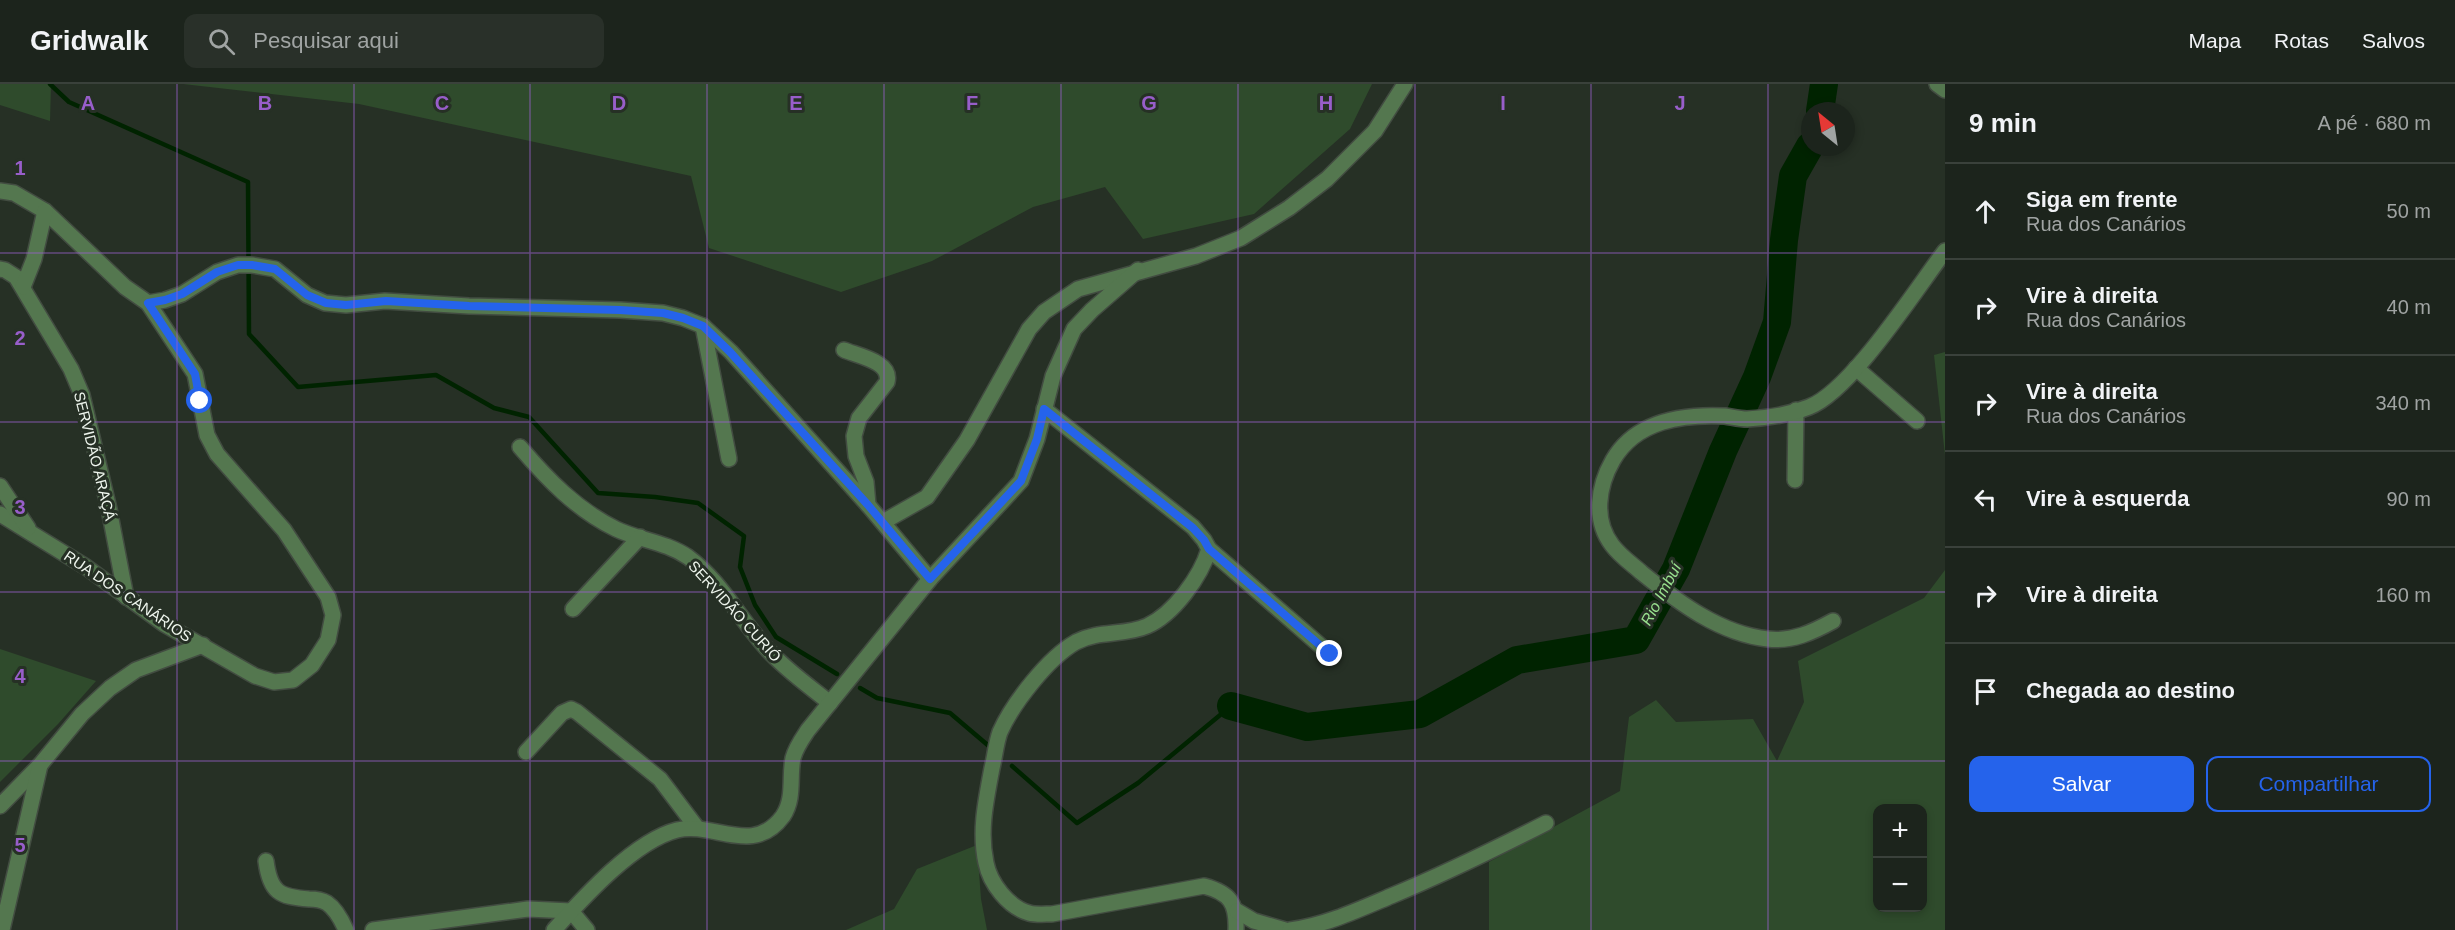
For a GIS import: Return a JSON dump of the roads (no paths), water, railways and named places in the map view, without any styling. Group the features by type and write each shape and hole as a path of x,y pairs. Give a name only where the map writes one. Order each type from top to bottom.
{"street":[{"path":"883,522 927,497 967,440 1029,329 1044,312 1078,289 1138,270 1196,256 1241,238 1289,208 1327,178 1375,130 1405,84"},
{"path":"1937,84 1945,90"},
{"path":"0,191 14,193 45,211 125,287 148,303 182,294 217,272 245,265 275,269 307,295 326,303 346,305 386,301 469,306 620,310 663,313 703,326 730,352 868,505 930,579"},
{"path":"22,287 34,259 45,211"},
{"path":"1833,621 1813,632 1793,638 1770,639 1725,627 1678,602 1611,544 1600,518 1598,494 1613,459 1630,440 1647,428 1677,417 1725,416 1746,419 1796,410 1809,407 1831,394 1856,368 1945,251"},
{"name":"SERVIDÃO ARAÇÁ","path":"0,270 12,273 22,287 71,369 82,395 110,509 126,597"},
{"path":"554,930 579,901 633,854 657,838 677,830 697,828 733,836 763,834 783,815 790,799 791,772 796,749 930,579 1021,481 1037,439 1053,376 1074,329 1138,270"},
{"name":"RUA DOS CANÁRIOS","path":"0,514 30,531 164,624 255,676 274,682 293,680 312,665 328,640 333,615 328,597 284,530 217,454 207,435 195,374 148,303"},
{"path":"703,326 729,459"},
{"path":"844,350 879,364 889,376 887,382 859,418 854,436 856,456 866,482 868,505"},
{"path":"1856,368 1917,421"},
{"path":"1044,409 1193,528 1209,549 1330,654"},
{"path":"1795,480 1796,410"},
{"name":"SERVIDÃO CURIÓ","path":"520,447 551,483 565,495 616,529 667,546 687,556 706,573 768,651 830,703"},
{"path":"0,486 30,531"},
{"path":"573,609 640,537"},
{"path":"1209,549 1194,582 1162,616 1147,626 1091,635 1074,643 1053,660 1019,700 1000,734 985,802 982,844 987,868 1001,894 1014,905 1029,913 1052,914 1204,886 1222,891 1237,911 1257,925 1285,930"},
{"path":"0,806 40,765 82,714 110,688 136,670 203,645"},
{"path":"525,752 562,713 570,710 577,712 660,779 697,828"},
{"path":"2,930 40,765"},
{"path":"1290,930 1311,927 1363,908 1476,859 1546,823"},
{"path":"266,861 268,877 275,890 285,896 317,899 327,903 340,917 346,930"},
{"path":"373,930 528,909 571,911 587,930"},
{"path":"1236,930 1237,911"}],"waterway":[{"path":"50,84 69,102 248,182 249,334 298,387 436,375 494,408 529,417 598,493 698,503 744,536 740,567 755,605 776,637 837,674"},
{"name":"Rio Imbuí","path":"1821,102 1824,84"},
{"name":"Rio Imbuí","path":"1231,706 1307,727 1420,714 1517,660 1636,640 1676,569 1723,451 1757,377 1777,322 1784,240 1793,176 1804,156"},
{"path":"860,688 877,698 950,713 990,747"},
{"path":"1012,766 1077,823 1138,783 1231,706"}]}
